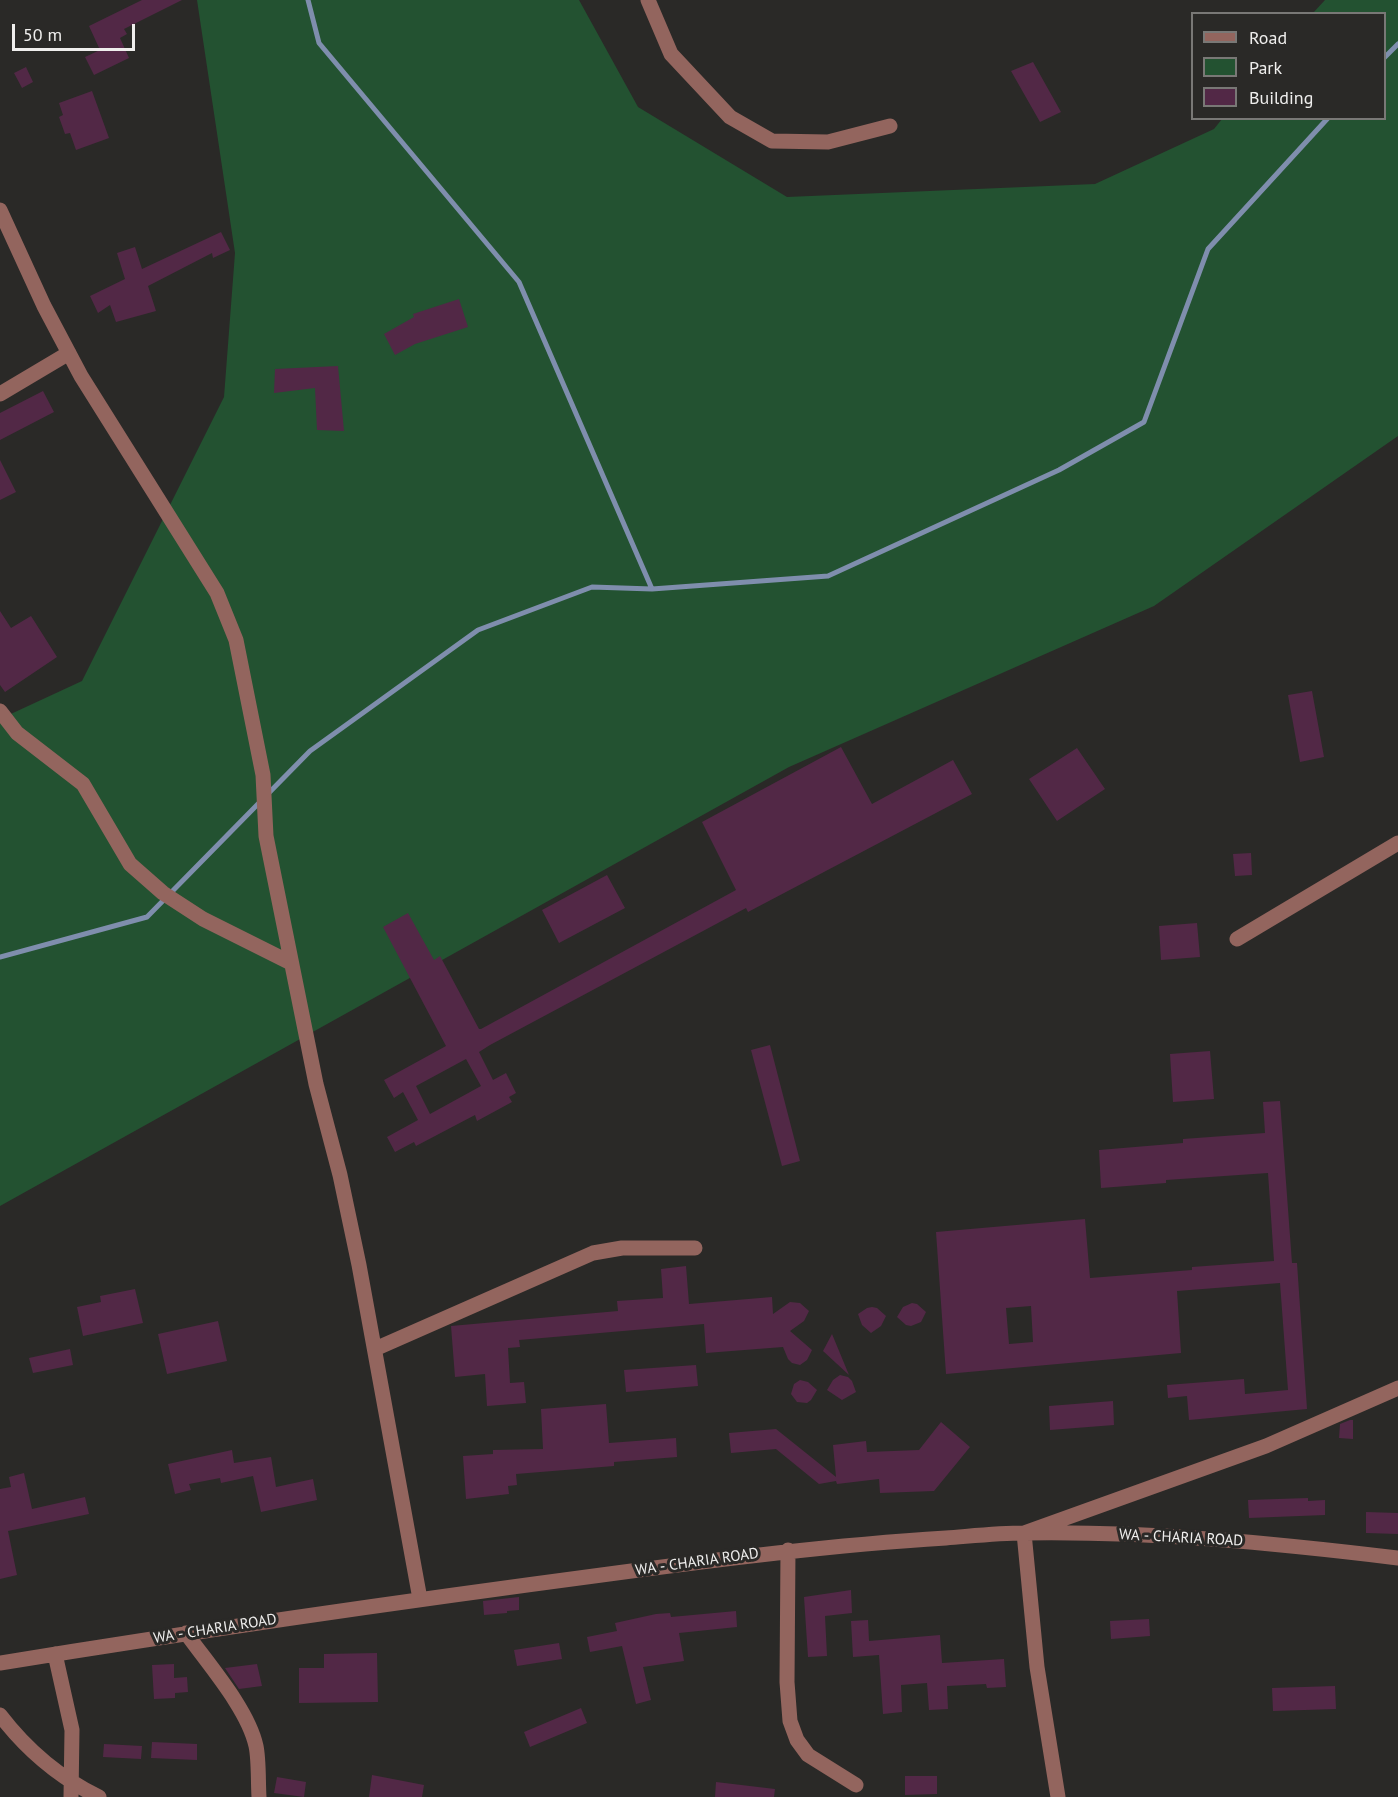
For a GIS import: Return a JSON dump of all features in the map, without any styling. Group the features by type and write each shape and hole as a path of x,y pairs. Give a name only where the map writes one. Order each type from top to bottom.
{"street":[{"path":"648,0 671,54 730,117 772,141 828,142 890,126"},
{"path":"0,210 44,306 81,376 217,593 236,640 257,734 263,775 266,836 316,1084 340,1175 375,1349 420,1599"},
{"path":"0,394 69,353"},
{"path":"0,711 17,733 83,784 130,864 162,893 203,919 291,963"},
{"path":"1237,939 1398,843"},
{"path":"375,1349 593,1253 622,1248 695,1248"},
{"path":"1058,1797 1037,1666 1024,1533 1266,1446 1398,1388"},
{"name":"WA - CHARIA ROAD","path":"0,1663 186,1632 420,1599 788,1550 874,1542 1024,1533 1246,1541 1398,1558"},
{"path":"788,1550 787,1682 790,1721 797,1740 808,1755 856,1785"},
{"path":"186,1632 238,1705 254,1738 257,1748 259,1797"},
{"path":"55,1654 72,1730 71,1797"},
{"path":"0,1715 17,1738 49,1765 99,1797"}],"green space":[{"path":"197,0 579,0 638,107 787,197 1095,184 1214,129 1221,120 1386,120 1386,12 1314,12 1325,0 1398,0 1398,436 1154,606 789,767 0,1206 0,719 82,681 224,397 235,253"}],"building":[{"path":"142,0 182,0 124,29 127,34 120,38 129,58 94,75 85,57 100,50 89,26"},
{"path":"1033,62 1061,112 1040,122 1011,71"},
{"path":"26,67 33,82 22,88 14,73"},
{"path":"92,91 109,138 76,150 70,133 65,134 59,117 63,115 59,103"},
{"path":"221,232 230,250 213,258 212,253 148,286 156,311 116,322 110,305 98,313 90,296 125,279 117,253 135,247 142,269"},
{"path":"459,299 468,327 415,344 395,355 384,334 414,317 413,314"},
{"path":"338,366 344,431 317,430 315,388 274,393 275,369"},
{"path":"43,391 54,412 0,440 0,413"},
{"path":"0,460 16,492 0,500"},
{"path":"0,611 11,628 31,616 57,657 5,692 0,685"},
{"path":"1312,691 1324,757 1300,762 1288,695"},
{"path":"841,747 872,804 953,760 972,794 748,912 746,908 490,1045 479,1052 493,1080 506,1073 516,1093 509,1097 512,1102 477,1121 475,1115 416,1146 414,1142 395,1152 387,1137 418,1120 403,1092 394,1098 384,1080 446,1046 383,927 408,913 434,960 440,956 481,1029 736,890 702,822","holes":["466,1059 481,1086 430,1114 416,1086"]},
{"path":"1077,748 1105,789 1057,821 1029,779"},
{"path":"1251,853 1252,875 1235,876 1233,854"},
{"path":"607,875 625,908 559,943 542,910"},
{"path":"1197,923 1200,957 1161,960 1159,926"},
{"path":"770,1045 800,1161 782,1166 751,1050"},
{"path":"1210,1051 1214,1099 1173,1102 1170,1054"},
{"path":"1280,1101 1292,1263 1297,1263 1307,1409 1189,1420 1187,1396 1168,1398 1167,1385 1244,1379 1245,1394 1288,1390 1280,1283 1177,1291 1181,1353 946,1374 936,1232 1085,1219 1090,1278 1274,1261 1268,1173 1166,1180 1166,1183 1101,1188 1099,1150 1183,1143 1183,1139 1265,1133 1263,1102","holes":["1031,1306 1033,1342 1009,1344 1006,1308"]},
{"path":"686,1266 689,1304 772,1297 773,1314 790,1302 800,1303 809,1311 804,1321 790,1331 812,1350 807,1360 800,1365 792,1363 783,1347 706,1353 704,1324 519,1340 520,1347 508,1348 510,1383 524,1382 526,1403 487,1406 485,1374 455,1377 451,1326 618,1311 617,1301 663,1298 661,1269"},
{"path":"135,1289 143,1323 83,1336 77,1307 101,1302 100,1296"},
{"path":"912,1303 917,1304 926,1312 921,1322 911,1326 906,1325 897,1317 903,1307"},
{"path":"872,1307 877,1308 886,1316 881,1326 871,1333 862,1325 858,1314"},
{"path":"218,1321 227,1361 167,1374 158,1334"},
{"path":"832,1334 849,1375 823,1351"},
{"path":"70,1349 73,1365 33,1373 29,1358"},
{"path":"696,1365 698,1386 626,1392 624,1370"},
{"path":"840,1375 852,1381 856,1392 842,1400 827,1390 833,1380"},
{"path":"800,1380 808,1382 817,1390 807,1403 797,1402 791,1394 794,1384"},
{"path":"1113,1401 1114,1425 1050,1430 1049,1406"},
{"path":"606,1404 609,1443 676,1438 677,1457 614,1462 614,1466 516,1474 517,1485 508,1486 509,1494 466,1499 463,1456 493,1454 493,1450 543,1449 541,1409"},
{"path":"1353,1420 1353,1439 1339,1438 1340,1424"},
{"path":"941,1422 970,1447 934,1491 880,1493 879,1479 819,1484 776,1449 731,1453 729,1433 776,1429 836,1477 833,1445 866,1441 867,1452 919,1450"},
{"path":"232,1450 234,1463 271,1457 276,1487 313,1479 317,1500 261,1512 253,1476 221,1483 220,1478 189,1484 191,1490 175,1494 168,1464"},
{"path":"24,1473 32,1509 85,1497 89,1514 8,1531 17,1575 0,1579 0,1489 11,1487 9,1477"},
{"path":"1308,1498 1308,1501 1325,1500 1325,1515 1249,1518 1248,1500"},
{"path":"1366,1512 1398,1513 1398,1534 1366,1533"},
{"path":"851,1590 852,1613 825,1616 827,1656 808,1657 804,1597"},
{"path":"519,1597 519,1610 484,1615 483,1601"},
{"path":"736,1611 737,1627 679,1633 684,1661 643,1667 651,1700 636,1704 622,1646 590,1652 587,1637 617,1631 615,1623 656,1614 670,1613 671,1617"},
{"path":"1149,1619 1150,1636 1111,1639 1110,1621"},
{"path":"868,1620 869,1641 940,1635 942,1663 1004,1659 1006,1687 987,1688 986,1684 947,1686 948,1709 929,1710 927,1683 901,1685 902,1712 883,1714 879,1655 853,1657 851,1621"},
{"path":"559,1643 562,1659 517,1666 514,1650"},
{"path":"377,1653 378,1702 299,1703 299,1668 324,1668 324,1654"},
{"path":"174,1664 174,1678 187,1677 188,1692 175,1693 175,1698 154,1699 152,1665"},
{"path":"257,1664 262,1686 239,1689 225,1668"},
{"path":"1335,1686 1336,1709 1273,1711 1272,1688"},
{"path":"581,1708 587,1723 530,1747 524,1732"},
{"path":"152,1742 197,1744 197,1760 151,1758"},
{"path":"104,1744 142,1746 141,1759 103,1757"},
{"path":"372,1775 424,1785 422,1797 369,1797"},
{"path":"905,1776 937,1776 937,1794 905,1795"},
{"path":"277,1777 306,1782 304,1797 274,1793"},
{"path":"716,1782 775,1789 774,1797 715,1797"}],"waterway":[{"path":"308,0 319,43 519,282 652,589"},
{"path":"1386,56 1398,44"},
{"path":"0,957 147,917 310,751 478,630 592,587 652,589 828,576 1059,470 1144,422 1208,249 1326,120"}]}
